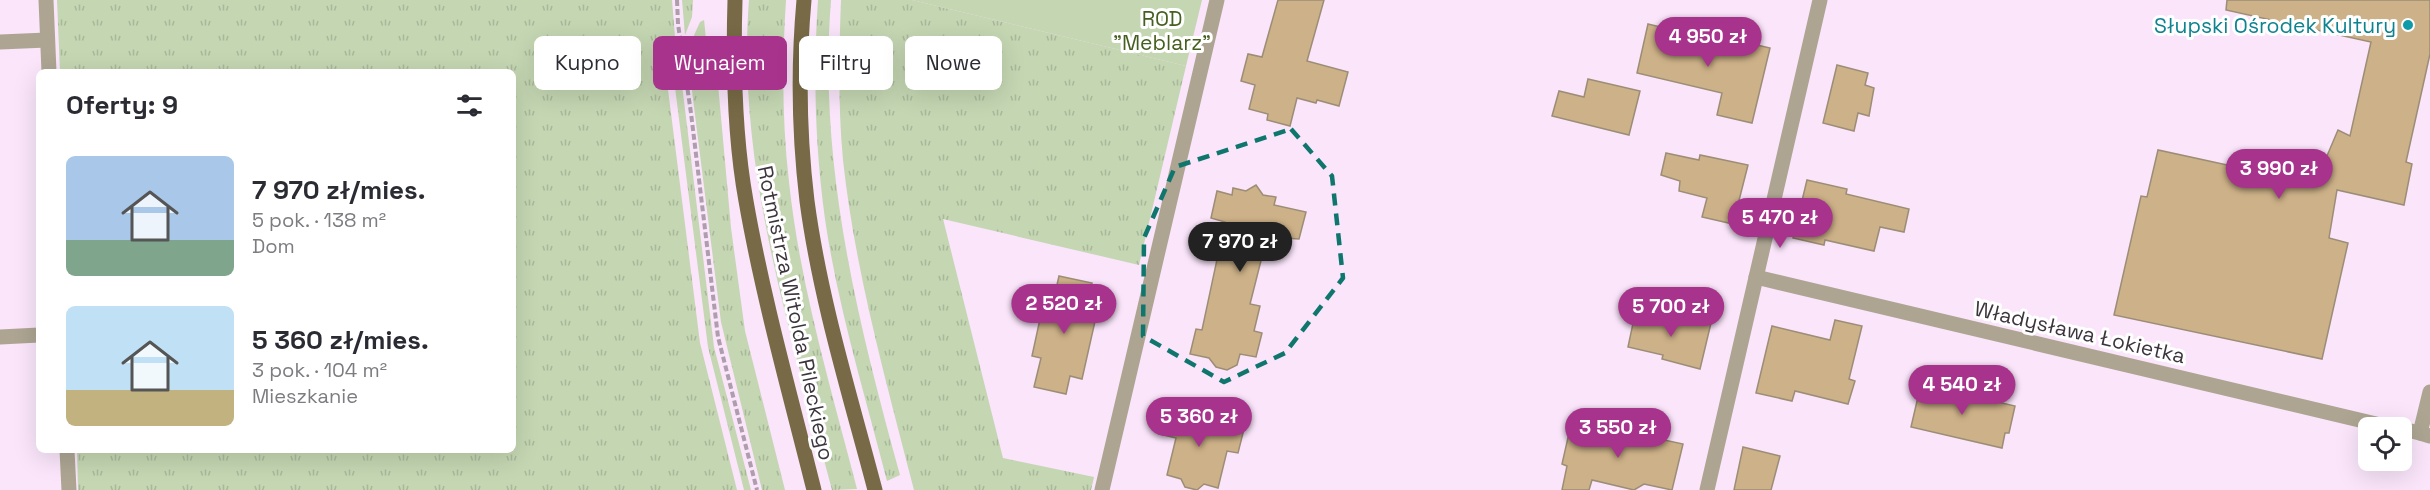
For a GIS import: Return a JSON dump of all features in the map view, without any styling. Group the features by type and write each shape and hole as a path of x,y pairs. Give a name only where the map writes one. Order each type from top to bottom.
{"main road":[{"name":"Rotmistrza Witolda Pileckiego","path":"735,0 737,125 746,200 771,316 814,490"},
{"name":"Rotmistrza Witolda Pileckiego","path":"804,0 800,46 801,142 808,203 836,344 875,490"}],"street":[{"path":"46,0 49,69"},
{"path":"1102,490 1217,0"},
{"path":"1707,490 1821,0"},
{"path":"0,42 47,40"},
{"name":"Władysława Łokietka","path":"1756,277 2358,420"},
{"path":"0,337 36,335"},
{"path":"2425,435 2430,392"},
{"path":"67,453 69,490"}],"path":[{"path":"677,0 678,24 718,337 757,490"}],"highlighted area":[{"path":"1291,129 1332,176 1343,278 1285,353 1224,382 1143,336 1144,238 1175,167"}],"green space":[{"path":"57,0 672,0 675,36 653,36 653,90 668,90 700,343 737,490 78,490 77,453 516,453 516,69 60,69"},
{"path":"682,0 693,0 692,17 685,35"},
{"path":"749,0 786,0 784,36 748,36"},
{"path":"818,0 831,0 829,36 817,36"},
{"path":"841,0 912,0 1186,66 1139,265 943,219 1003,458 1094,477 1091,490 914,490 863,284 848,202 840,120 840,90 893,90 893,36 840,36"},
{"name":"ROD \"Meblarz\"","path":"912,0 1202,0 1186,66"},
{"path":"704,20 706,36 694,36 700,22"},
{"path":"675,90 683,90 714,347 751,490 744,490 708,347"},
{"path":"692,90 719,90 731,228 745,331 785,490 762,490 721,322"},
{"path":"749,90 783,90 787,159 794,221 808,298 857,489 832,490 770,248 751,124"},
{"path":"816,90 829,90 836,181 844,240 869,358 900,475 887,481 861,384 830,252 819,164"}],"building":[{"path":"1278,0 1324,0 1307,61 1348,72 1339,106 1297,98 1290,126 1267,120 1268,114 1249,109 1255,85 1241,81 1248,54 1262,57"},
{"path":"2227,0 2430,0 2430,54 2406,162 2412,164 2404,205 2337,190 2329,238 2348,243 2322,359 2114,315 2141,196 2147,197 2158,150 2315,184 2338,130 2350,136 2371,42 2226,10"},
{"path":"1648,24 1739,46 1740,41 1770,48 1752,123 1717,115 1722,93 1637,73"},
{"path":"1837,65 1868,73 1865,85 1874,88 1869,116 1858,113 1854,131 1823,123"},
{"path":"1588,79 1640,91 1629,135 1552,116 1559,91 1584,97"},
{"path":"1666,153 1699,160 1700,155 1748,165 1733,224 1702,217 1707,198 1679,191 1680,181 1661,175"},
{"path":"1807,180 1847,189 1846,194 1909,209 1904,232 1880,227 1874,251 1825,240 1824,245 1793,238"},
{"path":"1256,185 1263,195 1276,197 1274,205 1306,212 1299,239 1267,237 1250,304 1260,306 1254,331 1262,333 1256,357 1240,354 1237,365 1227,370 1216,367 1209,358 1190,354 1196,329 1202,330 1225,222 1211,218 1217,191 1232,195 1233,188 1246,191"},
{"path":"1059,276 1092,283 1087,305 1098,308 1082,379 1070,376 1066,394 1034,387 1041,358 1032,356 1045,296 1054,298"},
{"path":"1635,314 1672,320 1673,314 1711,323 1700,369 1662,359 1663,355 1628,347"},
{"path":"1835,320 1862,326 1849,379 1855,381 1848,404 1795,391 1792,401 1756,393 1772,326 1830,340"},
{"path":"1921,384 2015,406 2009,433 2005,433 2002,448 1911,427"},
{"path":"1165,409 1244,429 1238,453 1227,451 1218,488 1204,484 1197,490 1185,487 1181,479 1167,475 1176,438 1159,434"},
{"path":"1572,420 1683,444 1672,490 1644,484 1634,490 1592,480 1589,490 1562,490 1567,466 1562,464"},
{"path":"1743,447 1780,456 1771,490 1734,490"}],"place":[{"name":"Słupski Ośrodek Kultury","path":"2408,25"}]}
